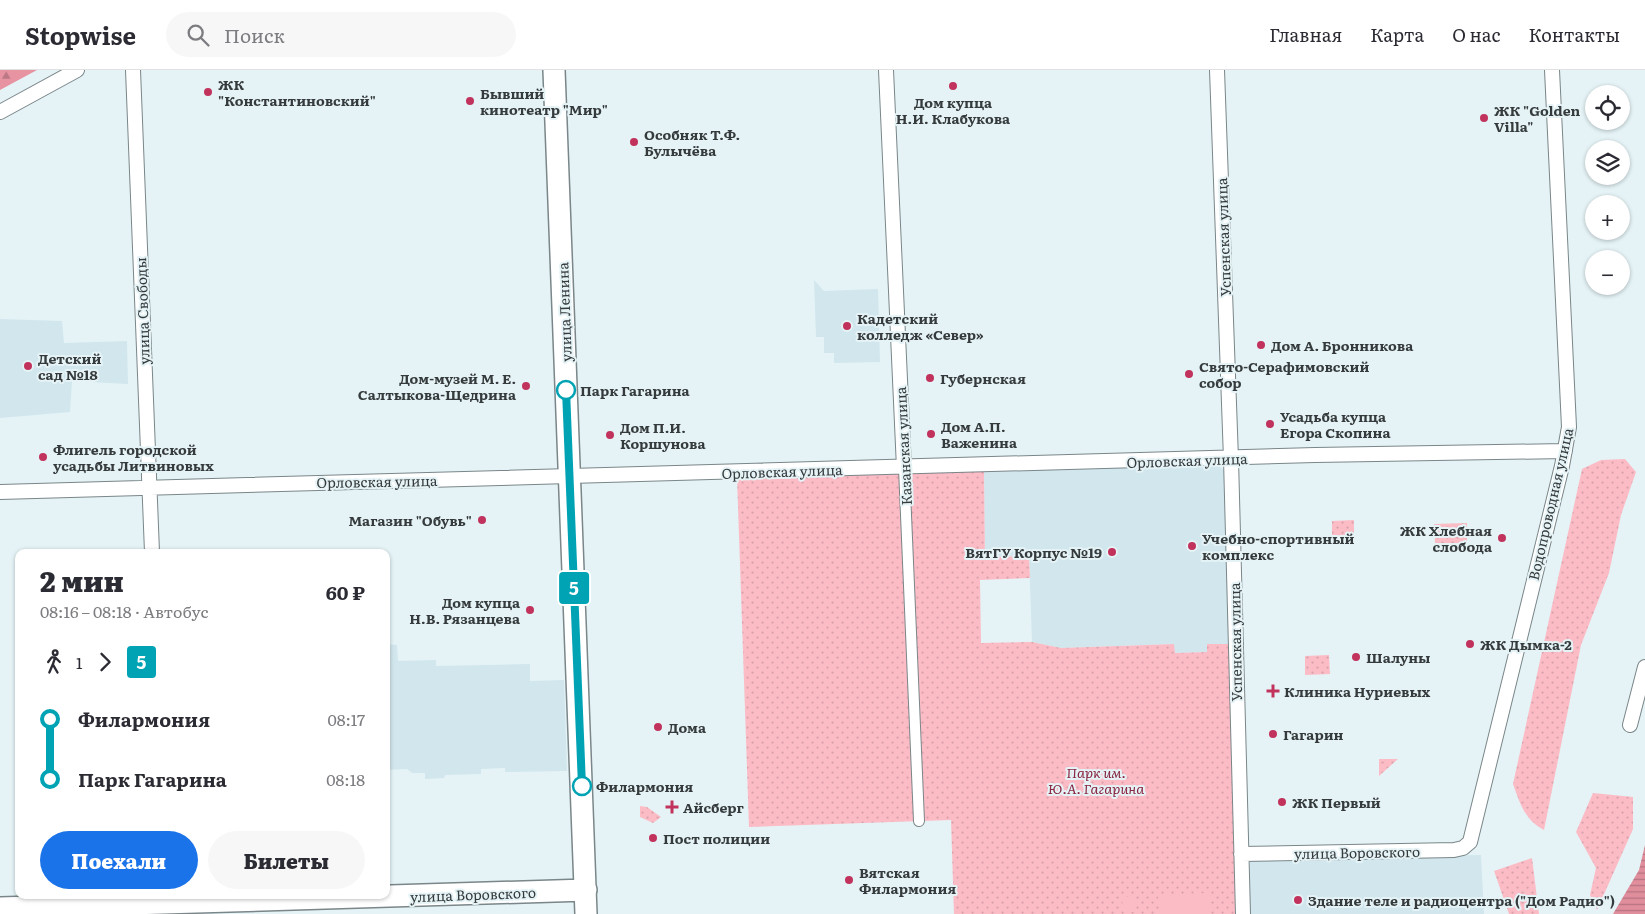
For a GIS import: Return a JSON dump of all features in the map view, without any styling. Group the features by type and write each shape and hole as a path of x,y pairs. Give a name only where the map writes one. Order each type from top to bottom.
{"main road":[{"name":"улица Ленина","path":"554,70 586,914"},
{"name":"улица Воровского","path":"390,897 586,890"},
{"name":"улица Воровского","path":"0,908 316,899"}],"street":[{"path":"0,112 77,70"},
{"name":"улица Свободы","path":"132,70 152,549"},
{"name":"Казанская улица","path":"886,70 919,821"},
{"name":"Успенская улица","path":"1217,70 1231,459 1242,914"},
{"name":"Водопроводная улица","path":"1470,842 1569,427 1552,70"},
{"name":"Орловская улица","path":"0,492 1231,459 1315,455 1564,450"},
{"path":"1630,725 1645,667"},
{"name":"улица Воровского","path":"1241,854 1454,850 1463,848 1470,842"}],"shaded area":[{"path":"814,280 824,291 878,289 880,362 834,363 834,353 824,353 824,337 816,337"},
{"path":"0,319 62,321 64,343 127,341 128,384 72,381 70,412 0,418"},
{"path":"1215,463 1225,471 1229,644 1207,644 1207,652 1174,653 1174,644 1061,648 1032,642 1029,556 985,557 984,470"},
{"path":"390,644 397,645 398,661 436,660 436,666 530,664 530,681 564,680 567,771 505,772 505,768 481,769 481,774 445,775 444,778 425,779 425,773 412,773 407,769 390,770"},
{"path":"1645,845 1645,914 1613,914 1639,870"},
{"path":"1481,855 1484,914 1249,914 1247,865 1253,859"}],"green space":[{"path":"0,70 37,70 0,90"},
{"path":"1625,459 1636,472 1621,515 1609,573 1581,645 1544,830 1528,816 1521,805 1513,784 1582,469 1601,460"},
{"name":"Парк им. Ю.А. Гагарина","path":"984,470 985,557 1029,556 1030,578 980,580 981,643 1032,642 1061,648 1174,644 1175,653 1207,652 1207,644 1229,644 1238,914 954,914 951,820 749,827 737,477"},
{"path":"1354,520 1354,538 1332,539 1332,521"},
{"path":"1467,523 1467,543 1435,543 1434,524"},
{"path":"1329,655 1330,674 1305,675 1305,656"},
{"path":"1379,759 1398,759 1379,776"},
{"path":"1593,793 1633,797 1633,829 1597,910 1590,895 1596,868 1576,832"},
{"path":"640,806 647,807 661,817 653,823 640,817"},
{"path":"1532,858 1539,914 1509,914 1494,871"},
{"path":"1209,893 1210,914 1159,914 1158,895"},
{"path":"1122,897 1135,897 1136,912 1123,912"}],"bus line":[{"name":"5","path":"566,390 582,786"}],"place":[{"name":"Дом купца Н.И. Клабукова","path":"953,86"},
{"name":"ЖК \"Константиновский\"","path":"208,92"},
{"name":"Бывший кинотеатр \"Мир\"","path":"470,101"},
{"name":"ЖК \"Golden Villa\"","path":"1484,118"},
{"name":"Особняк Т.Ф. Булычёва","path":"634,142"},
{"name":"Кадетский колледж «Север»","path":"847,326"},
{"name":"Дом А. Бронникова","path":"1261,345"},
{"name":"Детский сад №18","path":"28,366"},
{"name":"Свято-Серафимовский собор","path":"1189,374"},
{"name":"Губернская","path":"930,378"},
{"name":"Дом-музей М. Е. Салтыкова-Щедрина","path":"526,386"},
{"name":"Парк Гагарина","path":"566,390"},
{"name":"Усадьба купца Егора Скопина","path":"1270,424"},
{"name":"Дом А.П. Важенина","path":"931,434"},
{"name":"Дом П.И. Коршунова","path":"610,435"},
{"name":"Флигель городской усадьбы Литвиновых","path":"43,457"},
{"name":"Магазин \"Обувь\"","path":"482,520"},
{"name":"ЖК Хлебная слобода","path":"1502,538"},
{"name":"Учебно-спортивный комплекс","path":"1192,546"},
{"name":"ВятГУ Корпус №19","path":"1112,552"},
{"name":"Дом купца Н.В. Рязанцева","path":"530,610"},
{"name":"ЖК Дымка-2","path":"1470,644"},
{"name":"Шалуны","path":"1356,657"},
{"name":"Клиника Нуриевых","path":"1273,691"},
{"name":"Дома","path":"658,727"},
{"name":"Гагарин","path":"1273,734"},
{"name":"Филармония","path":"582,786"},
{"name":"ЖК Первый","path":"1282,802"},
{"name":"Айсберг","path":"672,807"},
{"name":"Пост полиции","path":"653,838"},
{"name":"Вятская Филармония","path":"849,880"},
{"name":"Здание теле и радиоцентра (\"Дом Радио\")","path":"1298,900"}]}
